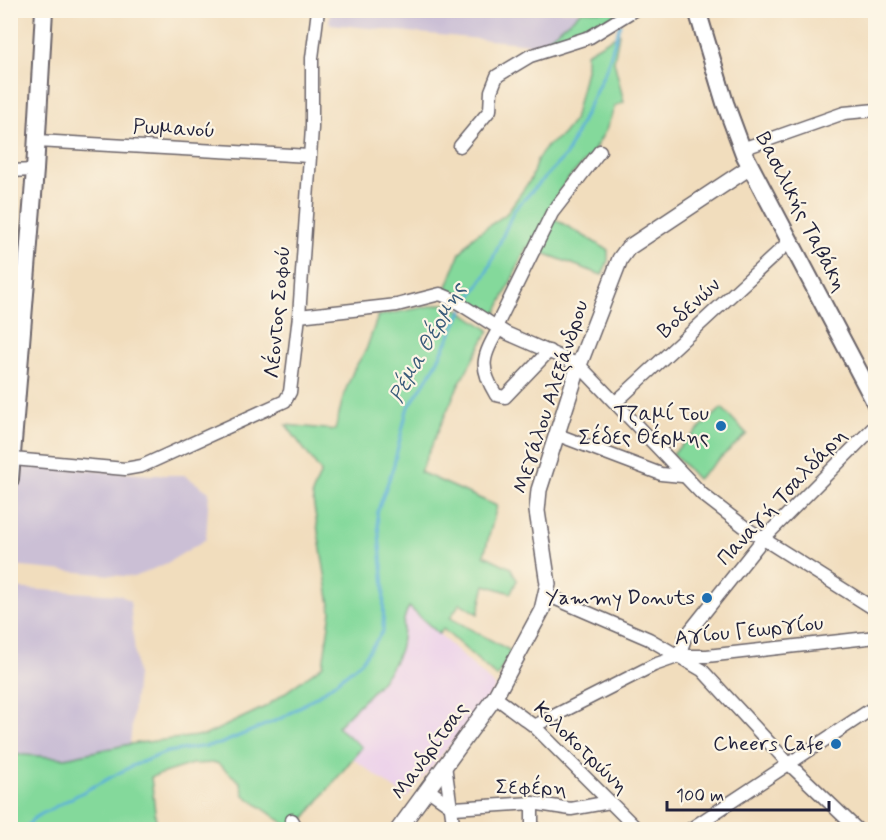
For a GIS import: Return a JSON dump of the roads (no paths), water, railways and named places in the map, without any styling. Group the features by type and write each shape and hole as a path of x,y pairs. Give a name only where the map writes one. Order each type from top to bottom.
{"main road":[{"path":"10,479 35,170 44,10"},
{"name":"Βασιλικής Ταβάκη","path":"697,10 750,167 876,404"},
{"name":"Βασιλικής Ταβάκη","path":"704,33 703,16 706,10"}],"street":[{"name":"Λέοντος Σοφού","path":"13,459 125,469 153,461 285,401 290,392 299,316 309,156 312,58 318,10"},
{"path":"460,146 490,110 491,91 497,76 530,56 590,37 632,12"},
{"path":"742,148 844,113 876,110"},
{"name":"Ρωμανού","path":"37,141 309,156"},
{"path":"549,351 505,397 496,395 485,374 484,361 497,328 552,213 600,151"},
{"name":"Μεγάλου Αλεξάνδρου","path":"495,698 533,629 547,595 546,560 537,501 579,365 616,267 628,248 750,167"},
{"path":"10,171 35,170"},
{"name":"Βοδενών","path":"616,402 789,242"},
{"path":"299,316 397,305 440,294 452,299 497,328 579,365 616,402 682,476 723,511 876,610"},
{"name":"Παναγή Τσαλδάρη","path":"680,656 685,637 763,539 876,425"},
{"path":"558,435 662,474 682,476"},
{"path":"547,595 649,639 702,670 788,763 858,830"},
{"name":"Αγίου Γεωργίου","path":"534,726 654,665 680,656 707,656 876,637"},
{"name":"Κολοκοτρώνη","path":"495,698 534,726 638,830"},
{"name":"Μανδρίτσας","path":"398,830 495,698"},
{"path":"689,830 876,706"},
{"path":"445,765 454,830"},
{"path":"427,789 451,806"},
{"name":"Σεφέρη","path":"451,806 532,803 571,809 610,802"},
{"path":"532,803 532,830"}],"waterway":[{"name":"Ρέμα Θέρμης","path":"466,304 486,274 514,210 566,155 607,67 620,24"},
{"name":"Ρέμα Θέρμης","path":"24,830 34,818 132,766 167,752 220,744 284,717 323,692 361,662 383,631 384,587 377,513 393,468 407,410 435,366 463,309"}],"place":[{"name":"Τζαμί του Σέδες Θέρμης","path":"721,426"},
{"name":"Yammy Donuts","path":"707,598"},
{"name":"Cheers Cafe","path":"836,744"}]}
